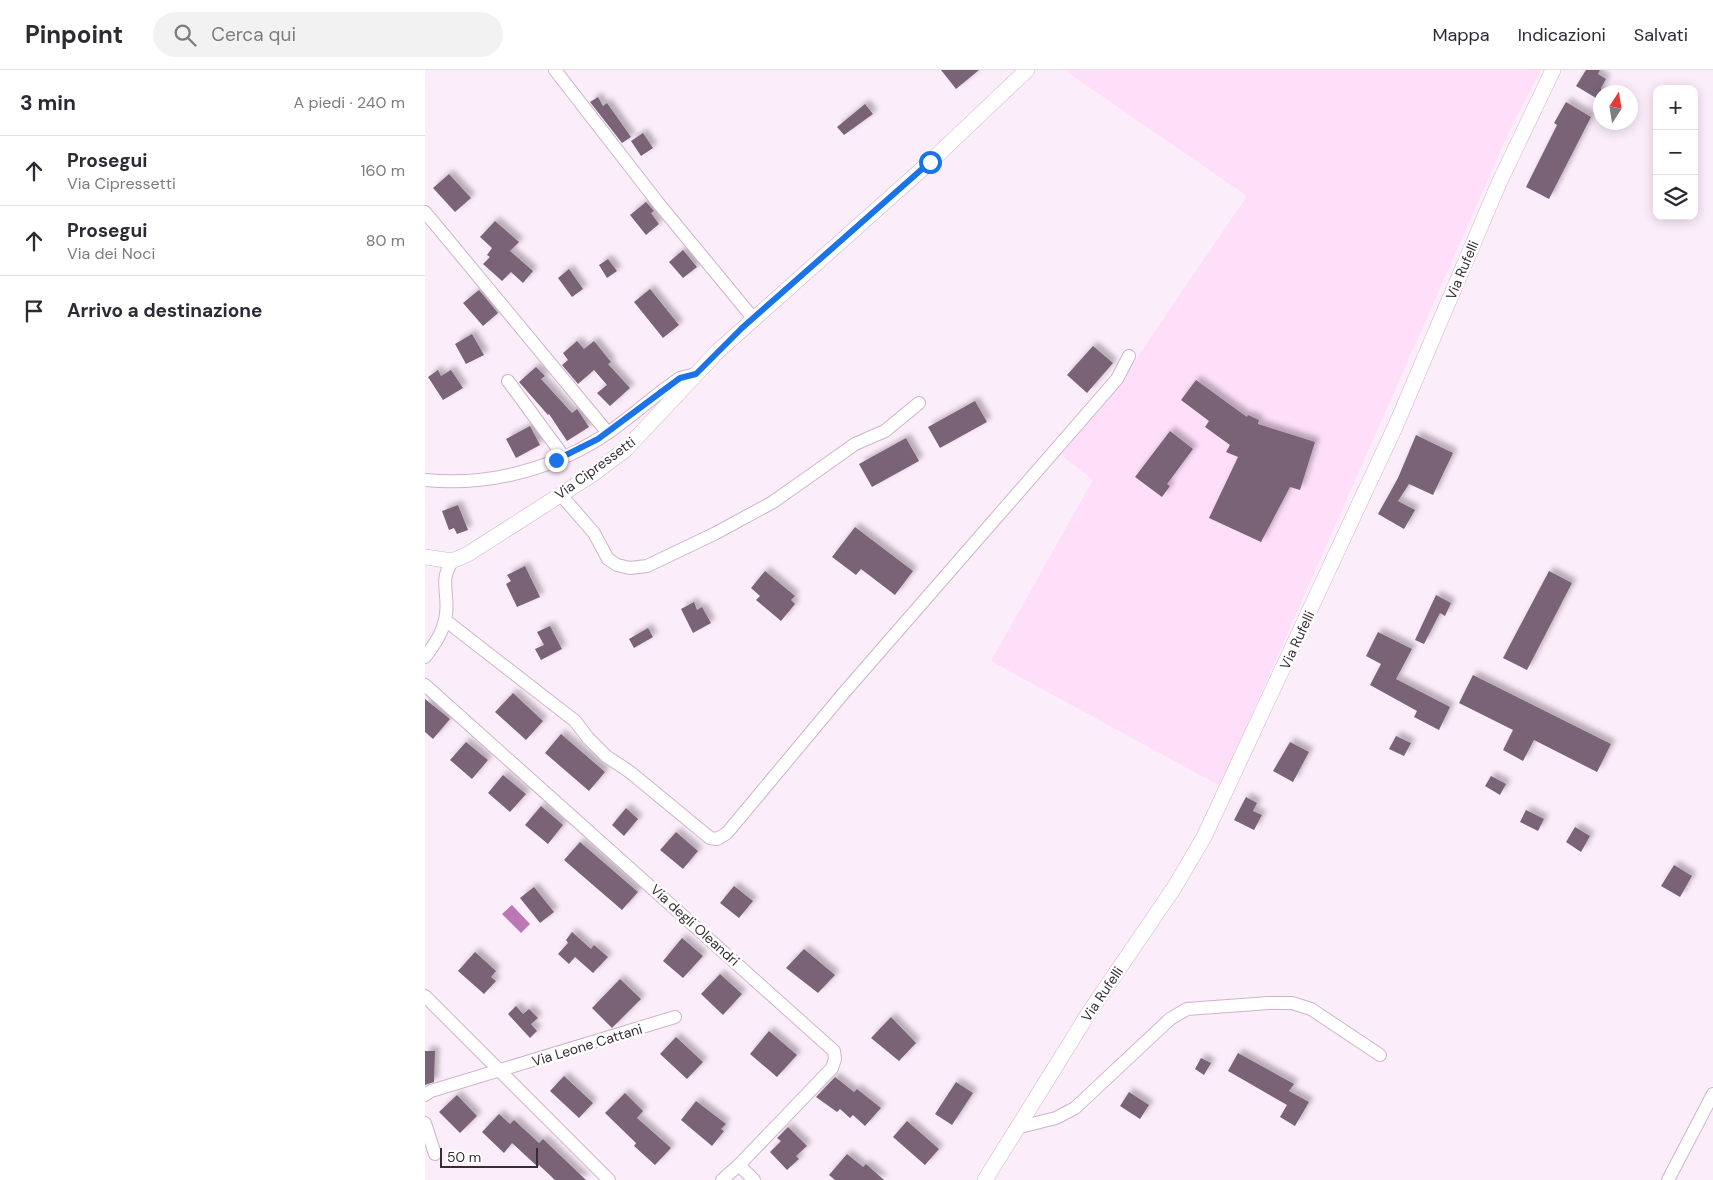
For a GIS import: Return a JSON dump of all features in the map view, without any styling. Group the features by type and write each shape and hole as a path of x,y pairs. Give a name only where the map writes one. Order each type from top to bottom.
{"street":[{"path":"555,70 659,204 753,318"},
{"name":"Via Cipressetti","path":"452,560 468,554 625,450 696,374 753,318 860,225 1027,70"},
{"name":"Via Rufelli","path":"985,1180 1091,1011 1180,878 1205,837 1396,425 1499,183 1553,70"},
{"path":"425,212 608,433"},
{"path":"445,620 575,721 588,738 607,756 630,772 710,838 717,839 727,833 842,695 1117,379 1129,356"},
{"path":"425,480 459,482 500,477 564,457 608,433 677,381 687,375 696,374"},
{"path":"509,381 564,457"},
{"path":"561,494 594,533 608,559 617,565 630,568 647,566 716,533 773,502 855,444 885,431 919,403"},
{"path":"425,557 452,560 444,580 445,620 440,634 425,657"},
{"name":"Via degli Oleandri","path":"425,685 834,1051 835,1059 831,1068 739,1165"},
{"path":"425,996 609,1180"},
{"path":"1016,1128 1056,1118 1075,1108 1170,1019 1187,1010 1269,1003 1301,1005 1316,1012 1380,1056"},
{"name":"Via Leone Cattani","path":"425,1095 433,1090 499,1072 675,1017"},
{"path":"1668,1180 1713,1094"},
{"path":"425,1123 435,1154"},
{"path":"722,1180 739,1165 754,1180"}],"shaded area":[{"path":"1069,70 1541,70 1513,123 1220,786 991,661 1093,480 1061,455 1121,381 1247,196 1067,72"},
{"path":"512,905 530,924 521,933 502,914"}],"building":[{"path":"941,70 979,70 956,89"},
{"path":"1586,70 1600,70 1598,74 1606,79 1603,85 1593,85 1593,96 1576,86"},
{"path":"598,97 603,106 607,103 631,137 622,143 590,102"},
{"path":"1566,102 1591,117 1549,199 1526,187 1557,125 1554,123"},
{"path":"865,104 873,114 844,135 837,127"},
{"path":"643,133 653,148 641,156 631,141"},
{"path":"449,174 471,198 455,212 433,188"},
{"path":"646,202 654,211 651,213 659,224 646,235 630,215"},
{"path":"495,221 519,242 510,251 533,271 523,283 511,272 502,281 483,264 490,257 487,255 492,248 480,237"},
{"path":"683,250 697,267 683,278 669,262"},
{"path":"608,259 617,271 607,278 599,265"},
{"path":"569,269 583,289 572,297 558,278"},
{"path":"650,289 679,325 663,338 634,302"},
{"path":"479,290 498,313 483,326 463,303"},
{"path":"472,334 484,355 466,364 455,344"},
{"path":"577,341 584,349 594,341 611,362 608,364 630,388 610,406 597,393 607,385 594,370 578,384 562,365 568,360 563,353"},
{"path":"1093,346 1113,363 1087,393 1067,375"},
{"path":"536,367 545,376 541,379 572,413 577,409 589,427 567,441 549,414 519,382"},
{"path":"438,370 441,376 451,370 463,388 443,400 428,377"},
{"path":"1196,380 1247,417 1248,415 1259,420 1258,424 1315,442 1300,490 1290,487 1261,542 1209,518 1238,457 1226,452 1230,445 1205,427 1209,421 1181,400"},
{"path":"975,401 987,422 940,448 928,427"},
{"path":"530,426 540,445 516,458 506,439"},
{"path":"1170,431 1193,449 1167,484 1170,486 1162,497 1135,477"},
{"path":"1416,435 1453,453 1433,495 1409,484 1398,501 1415,510 1404,529 1378,514 1398,478"},
{"path":"906,438 919,461 872,487 859,464"},
{"path":"458,505 468,530 457,534 454,528 449,530 442,511"},
{"path":"855,527 913,571 895,595 861,569 856,575 832,557"},
{"path":"525,566 540,597 517,607 506,584 511,581 507,575"},
{"path":"765,571 795,596 791,600 795,604 781,621 756,600 760,596 751,588"},
{"path":"1549,571 1572,583 1527,670 1503,658"},
{"path":"1436,595 1451,603 1445,616 1440,613 1424,644 1415,640"},
{"path":"694,602 697,610 702,607 711,623 693,633 681,609"},
{"path":"550,626 562,649 541,660 535,649 544,645 537,632"},
{"path":"648,628 653,637 634,648 629,639"},
{"path":"1378,632 1412,649 1396,679 1450,707 1439,730 1414,717 1417,711 1370,685 1381,664 1366,656"},
{"path":"1473,675 1611,744 1597,772 1534,740 1523,761 1503,750 1513,730 1459,703"},
{"path":"513,693 543,721 526,740 495,712"},
{"path":"425,699 450,719 433,739 425,732"},
{"path":"561,734 605,772 589,791 545,753"},
{"path":"1396,736 1411,743 1404,756 1389,749"},
{"path":"466,742 488,760 472,779 450,760"},
{"path":"1290,742 1309,752 1293,782 1273,771"},
{"path":"503,775 526,794 510,812 488,793"},
{"path":"1491,776 1506,784 1500,795 1485,786"},
{"path":"1246,797 1257,803 1253,811 1262,815 1254,830 1234,820"},
{"path":"541,806 563,825 548,844 525,825"},
{"path":"626,808 638,819 624,836 612,825"},
{"path":"1526,810 1544,819 1538,831 1520,822"},
{"path":"1575,827 1590,836 1581,852 1566,842"},
{"path":"676,832 698,851 683,869 660,850"},
{"path":"580,842 638,892 622,910 564,860"},
{"path":"1674,865 1692,876 1680,897 1661,886"},
{"path":"734,886 753,901 739,918 720,903"},
{"path":"534,887 554,912 540,923 520,898"},
{"path":"572,932 591,949 594,945 608,957 593,973 575,957 569,964 558,954 568,943 566,940"},
{"path":"682,938 703,956 683,978 663,961"},
{"path":"804,949 835,975 818,993 786,968"},
{"path":"475,952 496,971 491,977 496,981 484,994 458,971"},
{"path":"720,974 742,994 723,1015 701,994"},
{"path":"620,979 641,999 612,1028 592,1008"},
{"path":"516,1006 523,1014 529,1009 538,1018 531,1024 537,1031 530,1038 508,1014"},
{"path":"891,1017 916,1043 899,1061 871,1038"},
{"path":"769,1031 797,1055 777,1077 750,1054"},
{"path":"676,1037 703,1062 687,1079 660,1054"},
{"path":"425,1051 435,1051 434,1082 425,1085"},
{"path":"1238,1053 1294,1084 1289,1091 1309,1102 1295,1126 1280,1117 1287,1105 1228,1071"},
{"path":"1201,1058 1211,1063 1204,1075 1195,1069"},
{"path":"564,1076 593,1103 579,1118 550,1091"},
{"path":"835,1077 854,1092 857,1089 881,1108 865,1126 853,1115 850,1118 840,1109 837,1112 816,1097"},
{"path":"956,1082 973,1093 952,1125 935,1114"},
{"path":"1129,1092 1149,1105 1140,1119 1120,1106"},
{"path":"625,1093 643,1111 637,1118 671,1148 655,1165 634,1146 636,1143 605,1113"},
{"path":"457,1095 477,1116 460,1133 439,1112"},
{"path":"696,1101 726,1124 721,1129 724,1131 712,1146 681,1120"},
{"path":"499,1114 510,1124 514,1120 539,1143 543,1139 586,1180 555,1180 512,1143 504,1153 482,1132"},
{"path":"907,1121 939,1149 925,1165 893,1137"},
{"path":"788,1127 807,1146 796,1156 799,1159 787,1170 770,1152 781,1141 777,1138"},
{"path":"847,1154 863,1167 866,1164 884,1180 835,1180 829,1175"}],"route":[{"path":"556,460 571,454 621,424 680,378 696,374 742,328 930,162"}]}
